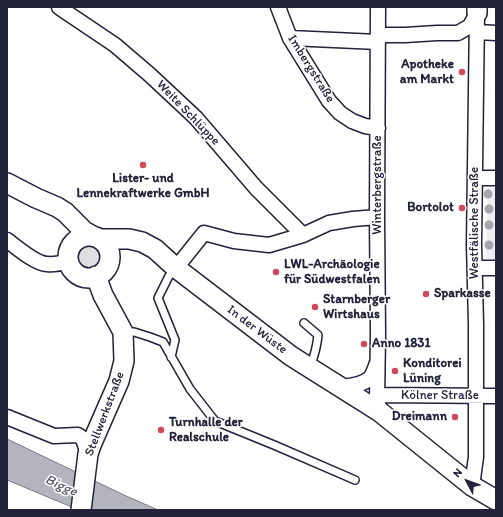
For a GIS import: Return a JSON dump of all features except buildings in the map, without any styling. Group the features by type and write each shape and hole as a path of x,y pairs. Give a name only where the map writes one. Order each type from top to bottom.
{"street":[{"name":"Weite Schlüppe","path":"59,7 115,45 150,74 196,118 256,188 303,235"},
{"name":"Imbergstraße","path":"278,7 290,38 328,101 340,113 352,121 365,126 378,128"},
{"name":"Winterbergstraße","path":"378,7 377,400 382,404"},
{"path":"290,38 378,38 405,34 458,33 470,26 477,10"},
{"name":"Westfälische Straße","path":"472,486 476,457 474,244 477,10"},
{"path":"477,32 496,33"},
{"path":"458,33 469,40 477,52"},
{"path":"475,178 496,178"},
{"path":"7,183 57,207 65,212 84,231 104,242 108,248 110,258 101,274 89,277 76,273 72,267 70,238 61,221 51,210 36,198"},
{"path":"176,268 204,233 234,241 269,245 303,235 329,223 353,218 377,217"},
{"path":"7,240 28,256 46,264 57,264 70,254 74,242 85,236 97,238"},
{"name":"In der Wüste","path":"97,238 111,240 129,239 142,242 155,250 176,268 292,356 341,387 382,404 472,486 496,500"},
{"name":"In der Wüste","path":"110,258 129,252 142,252 176,268"},
{"path":"475,268 496,268"},
{"name":"Stellwerkstraße","path":"81,510 88,455 119,381 124,361 123,332 103,295 96,276"},
{"name":"Winterbergstraße","path":"341,387 364,382 371,377 377,363"},
{"name":"Kölner Straße","path":"382,404 475,396 496,396"},
{"path":"7,417 54,436 78,435 83,439 88,455"}],"lane":[{"path":"172,357 175,340 158,298 169,276 176,268"},
{"path":"304,323 318,335 318,344 310,367"},
{"path":"123,332 134,332 163,342 190,389 215,421 355,480"}],"shaded area":[{"path":"488,188 496,188 496,259 486,259"},
{"path":"89,246 97,249 100,257 97,265 89,268 81,265 78,257 81,249"}],"water":[{"name":"Bigge","path":"7,439 158,510 79,510 7,480"}],"place":[{"name":"Apotheke am Markt","path":"462,72"},
{"name":"Lister- und Lennekraftwerke GmbH","path":"143,165"},
{"name":"Bortolot","path":"462,208"},
{"name":"LWL-Archäologie für Südwestfalen","path":"276,272"},
{"name":"Sparkasse","path":"426,294"},
{"name":"Starnberger Wirtshaus","path":"315,307"},
{"name":"Anno 1831","path":"364,344"},
{"name":"Konditorei Lüning","path":"395,371"},
{"name":"Dreimann","path":"455,417"},
{"name":"Turnhalle der Realschule","path":"161,430"}]}
